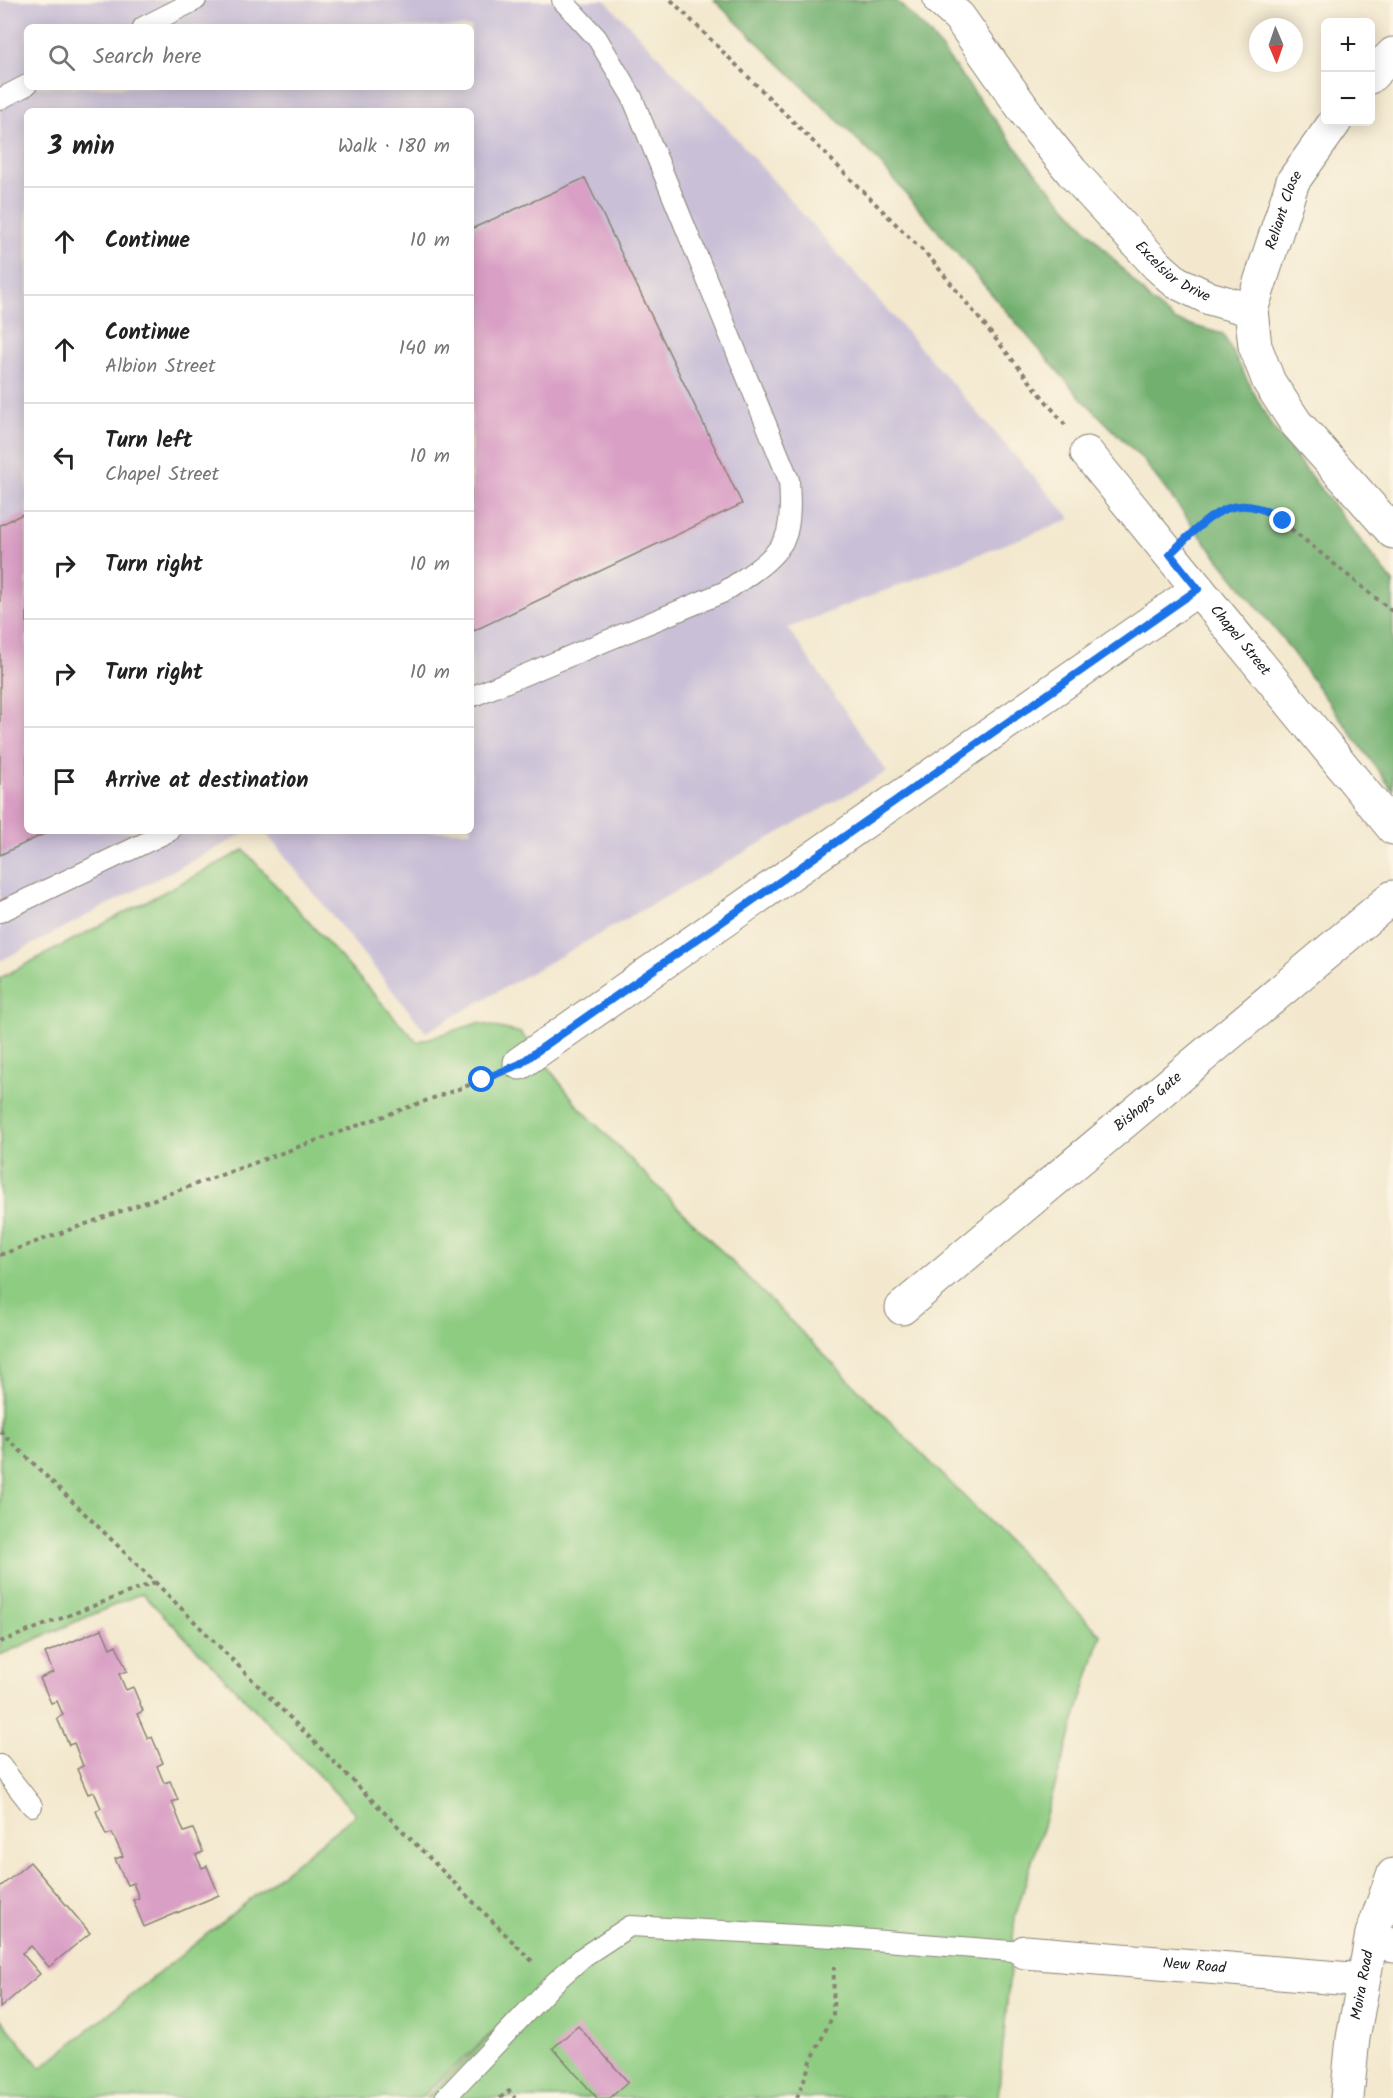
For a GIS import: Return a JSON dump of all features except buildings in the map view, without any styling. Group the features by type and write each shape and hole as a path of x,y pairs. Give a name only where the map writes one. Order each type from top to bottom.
{"street":[{"name":"Excelsior Drive","path":"958,6 1039,131 1072,172 1158,266 1176,282 1201,294 1251,310"},
{"path":"1375,73 1393,54"},
{"name":"Reliant Close","path":"1251,310 1293,181 1332,126"},
{"path":"1251,310 1256,346 1269,382 1296,423 1393,532"},
{"name":"Chapel Street","path":"1089,454 1393,828"},
{"path":"520,1064 1198,589"},
{"name":"Bishops Gate","path":"902,1308 1393,897"},
{"name":"Moira Road","path":"1347,2098 1353,2038 1363,1980 1382,1940 1393,1875"},
{"name":"New Road","path":"1025,1952 1363,1980"}],"lane":[{"path":"149,24 196,0"},
{"path":"474,696 724,592 772,556 786,534 790,508 789,480 633,97 597,38 562,0"},
{"path":"0,99 24,87"},
{"path":"0,912 164,834"},
{"path":"0,1765 32,1806"},
{"path":"445,2098 554,1983 583,1957 630,1926 834,1937 1025,1952"}],"path":[{"path":"671,0 932,260 1089,454"},
{"path":"1170,554 1220,510 1238,505 1254,505 1268,510 1283,521 1393,612"},
{"path":"0,1255 482,1080 520,1064"},
{"path":"0,1431 155,1582 554,1983"},
{"path":"0,1642 155,1582"},
{"path":"797,2098 811,2061 833,2015 834,1937"},
{"path":"500,2098 509,2091 515,2098"}],"shaded area":[{"path":"0,0 605,0 729,130 1071,519 788,628 887,772 426,1032 266,834 474,834 474,108 24,108 24,834 243,834 0,961"}],"green space":[{"path":"714,0 896,0 930,34 1030,166 1151,301 1176,321 1223,334 1271,425 1393,582 1393,791 1282,638 1144,461 1078,395 871,153"},
{"path":"244,850 417,1042 478,1023 521,1033 579,1107 1101,1635 1015,1917 998,2098 426,2098 528,2000 420,2098 0,2098 0,2018 41,2068 356,1814 142,1593 0,1655 0,978"}],"route":[{"path":"482,1080 520,1064 1198,589 1170,554 1220,510 1238,505 1254,505 1268,510 1283,521"}]}
